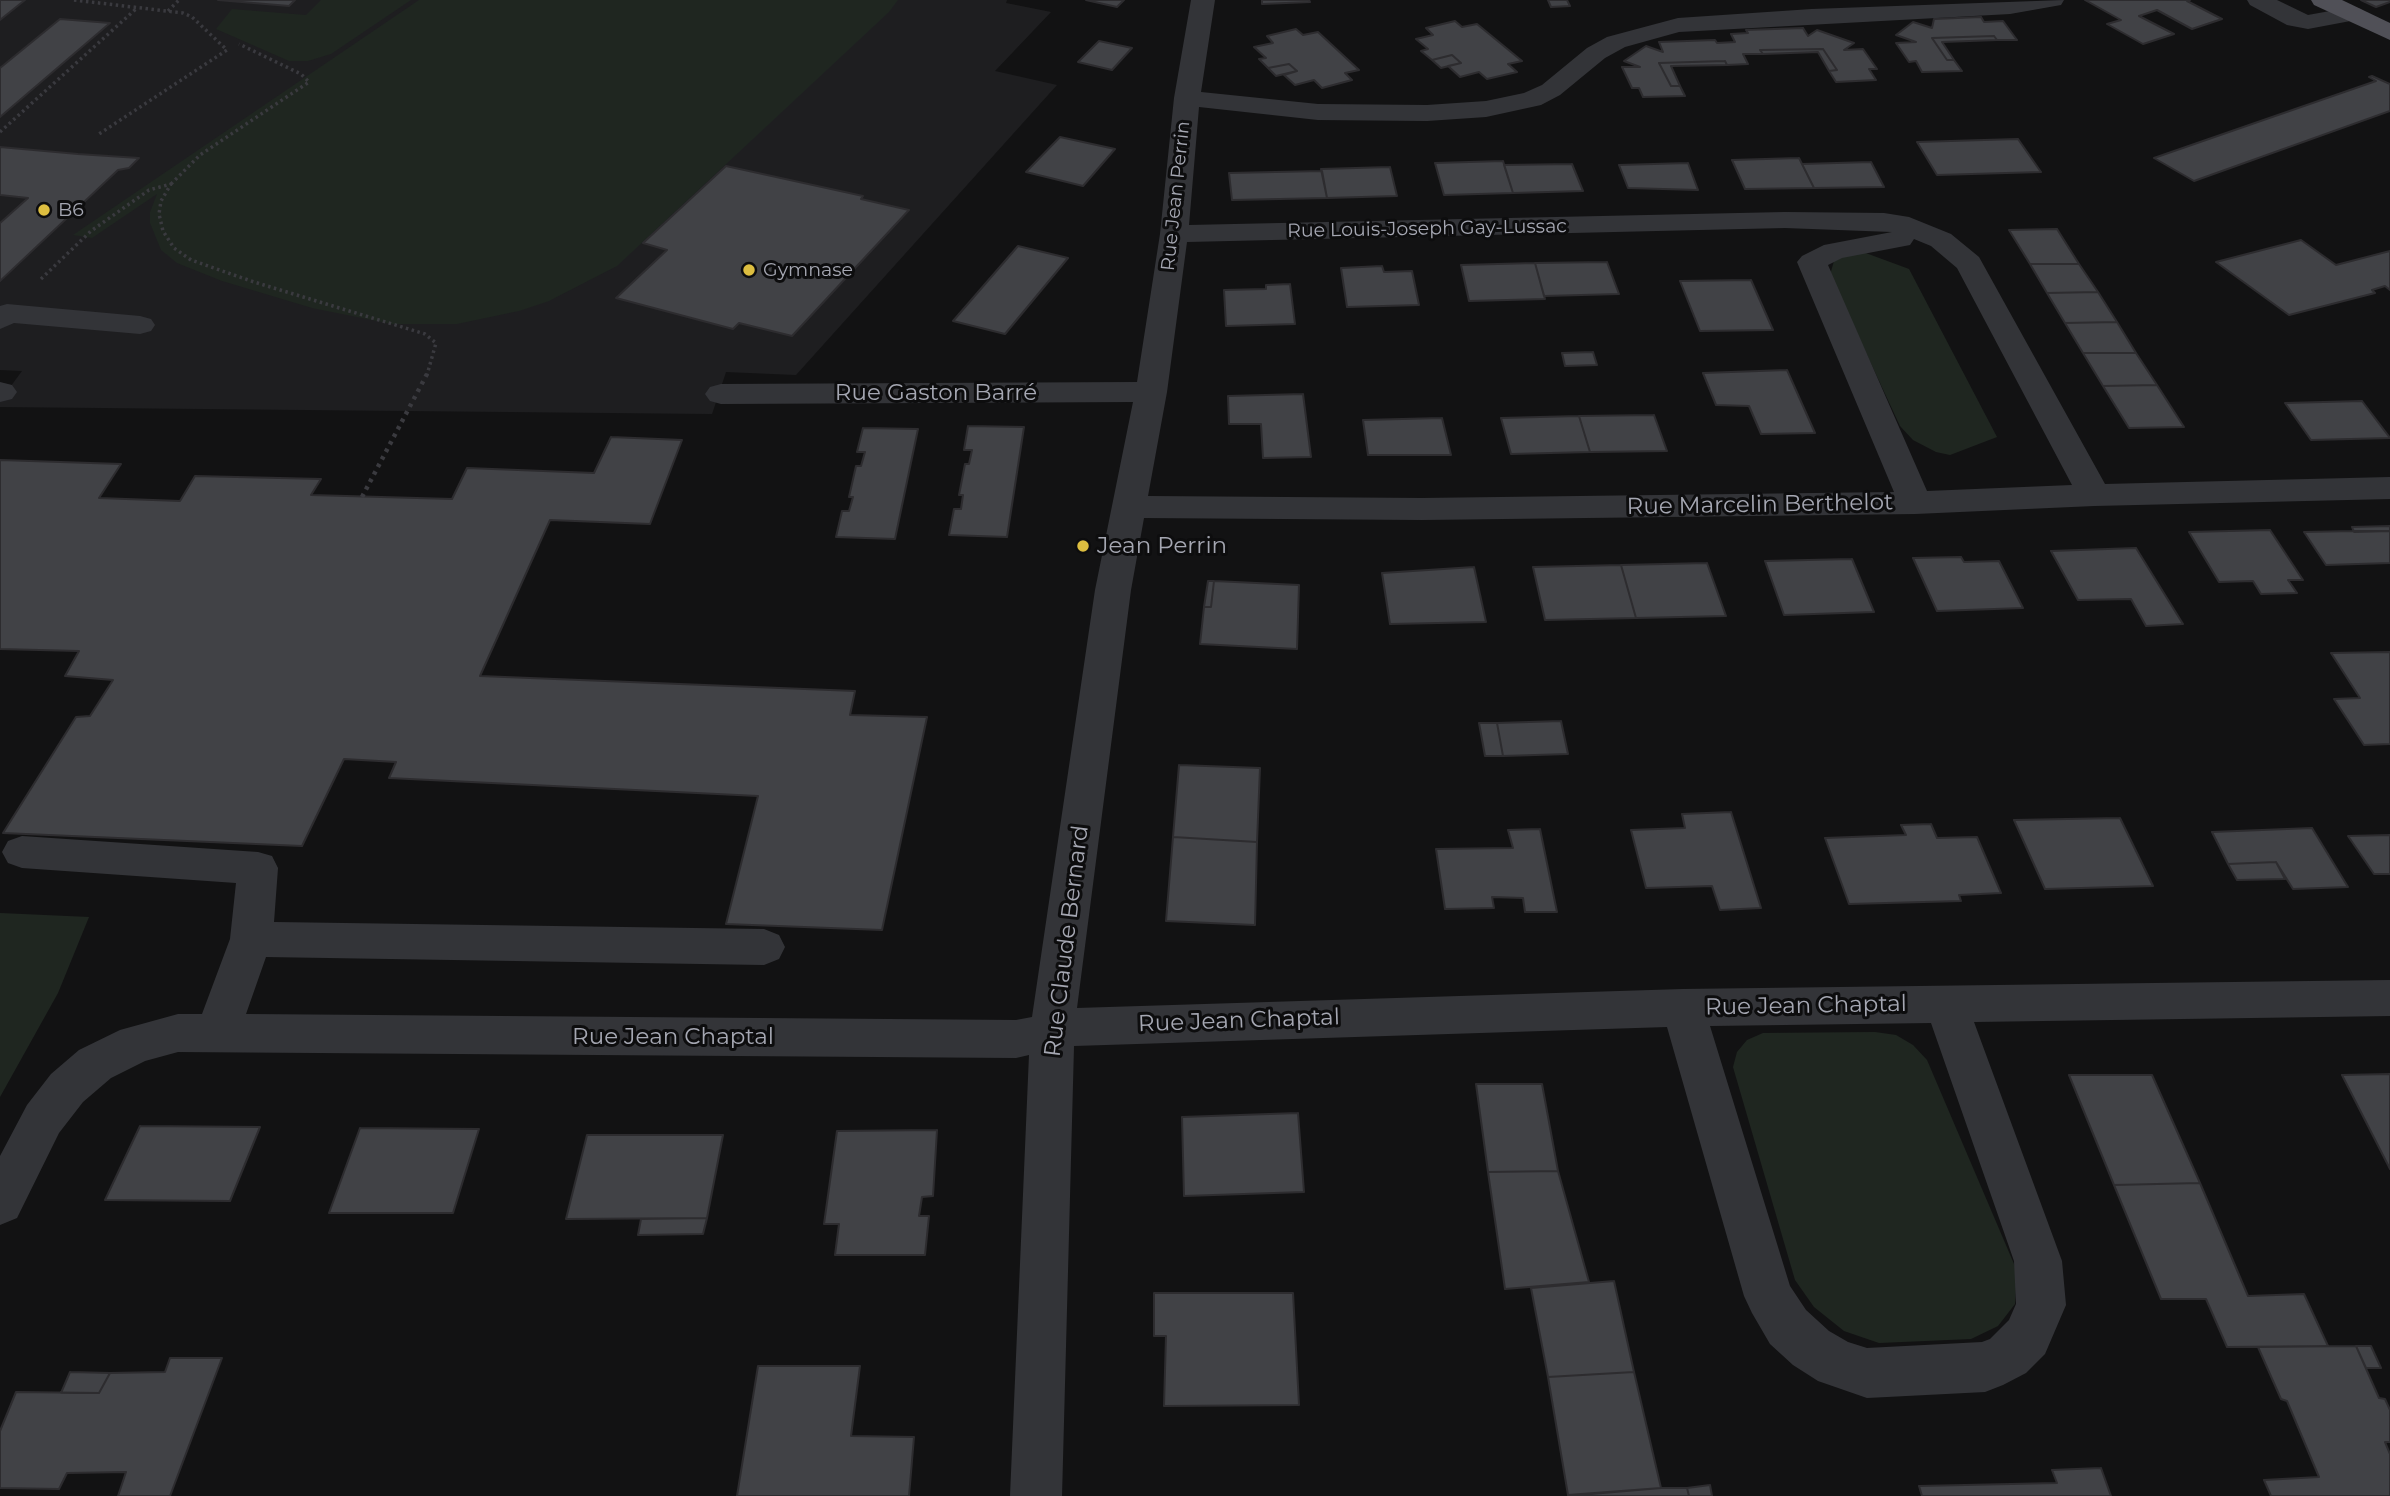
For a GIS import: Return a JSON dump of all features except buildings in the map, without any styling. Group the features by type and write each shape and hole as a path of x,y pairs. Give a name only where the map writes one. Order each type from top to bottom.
{"main road":[{"path":"2323,0 2390,33"}],"street":[{"name":"Rue Jean Perrin","path":"1151,392 1174,234 1187,98 1203,0"},
{"path":"1187,98 1318,112 1427,113 1486,109 1532,99 1551,90 1596,53 1616,42 1678,25 2052,0"},
{"path":"2259,0 2296,20 2323,22 2352,14"},
{"name":"Rue Louis-Joseph Gay-Lussac","path":"1174,234 1679,224 1733,231 1793,245 1884,222 1909,226 1933,236 1969,263 2094,495"},
{"path":"1793,245 1834,251 1933,236"},
{"path":"1793,245 1915,503"},
{"path":"3,316 140,325"},
{"name":"Rue Gaston Barré","path":"722,394 1151,392"},
{"name":"Rue Claude Bernard","path":"1036,1496 1052,1032 1114,590 1151,392"},
{"name":"Rue Marcelin Berthelot","path":"1129,507 1422,509 1915,503 2094,495 2390,488"},
{"path":"22,852 258,868 251,939 217,1033"},
{"path":"251,939 764,947"},
{"name":"Rue Jean Chaptal","path":"0,1203 43,1119 67,1087 95,1064 136,1044 178,1032 1016,1040 1085,1025 1683,1008 2390,998"},
{"path":"1683,1008 1769,1296 1788,1327 1811,1348 1836,1363 1867,1373 1985,1367 2008,1356 2027,1337 2041,1305 2038,1261 1945,1004"}],"path":[{"path":"74,0 167,11 192,18 227,50 99,134"},
{"path":"167,11 179,0"},
{"path":"0,132 137,8"},
{"path":"96,36 106,36"},
{"path":"239,44 301,74 309,82 200,155 171,184 161,201 159,214 163,231 174,248 191,260 425,334 436,343 426,378 362,496"},
{"path":"3,316 91,231 149,190 171,184"}],"shaded area":[{"path":"0,0 1007,0 1006,3 1051,12 995,71 1057,85 796,375 726,372 712,414 0,407 0,401 22,371 0,370"},
{"path":"321,0 411,0 331,54 308,61 289,61 216,29 232,9 306,15"},
{"path":"419,0 898,0 889,12 617,266 549,301 519,311 457,324 392,324 312,308 222,281 177,263 161,250 150,223 150,212 157,194 92,238 73,235"},
{"path":"1863,252 1909,269 1997,437 1950,455 1936,452 1913,440 1900,426 1830,275 1834,261"},
{"path":"0,913 89,917 58,993 0,1097"},
{"path":"1875,1032 1896,1035 1913,1045 1927,1060 2017,1271 2015,1304 1998,1326 1971,1339 1879,1343 1844,1331 1814,1307 1795,1280 1733,1067 1737,1052 1747,1040 1763,1033"}],"place":[{"name":"B6","path":"44,210"},
{"name":"Gymnase","path":"749,270"},
{"name":"Jean Perrin","path":"1083,546"}]}
